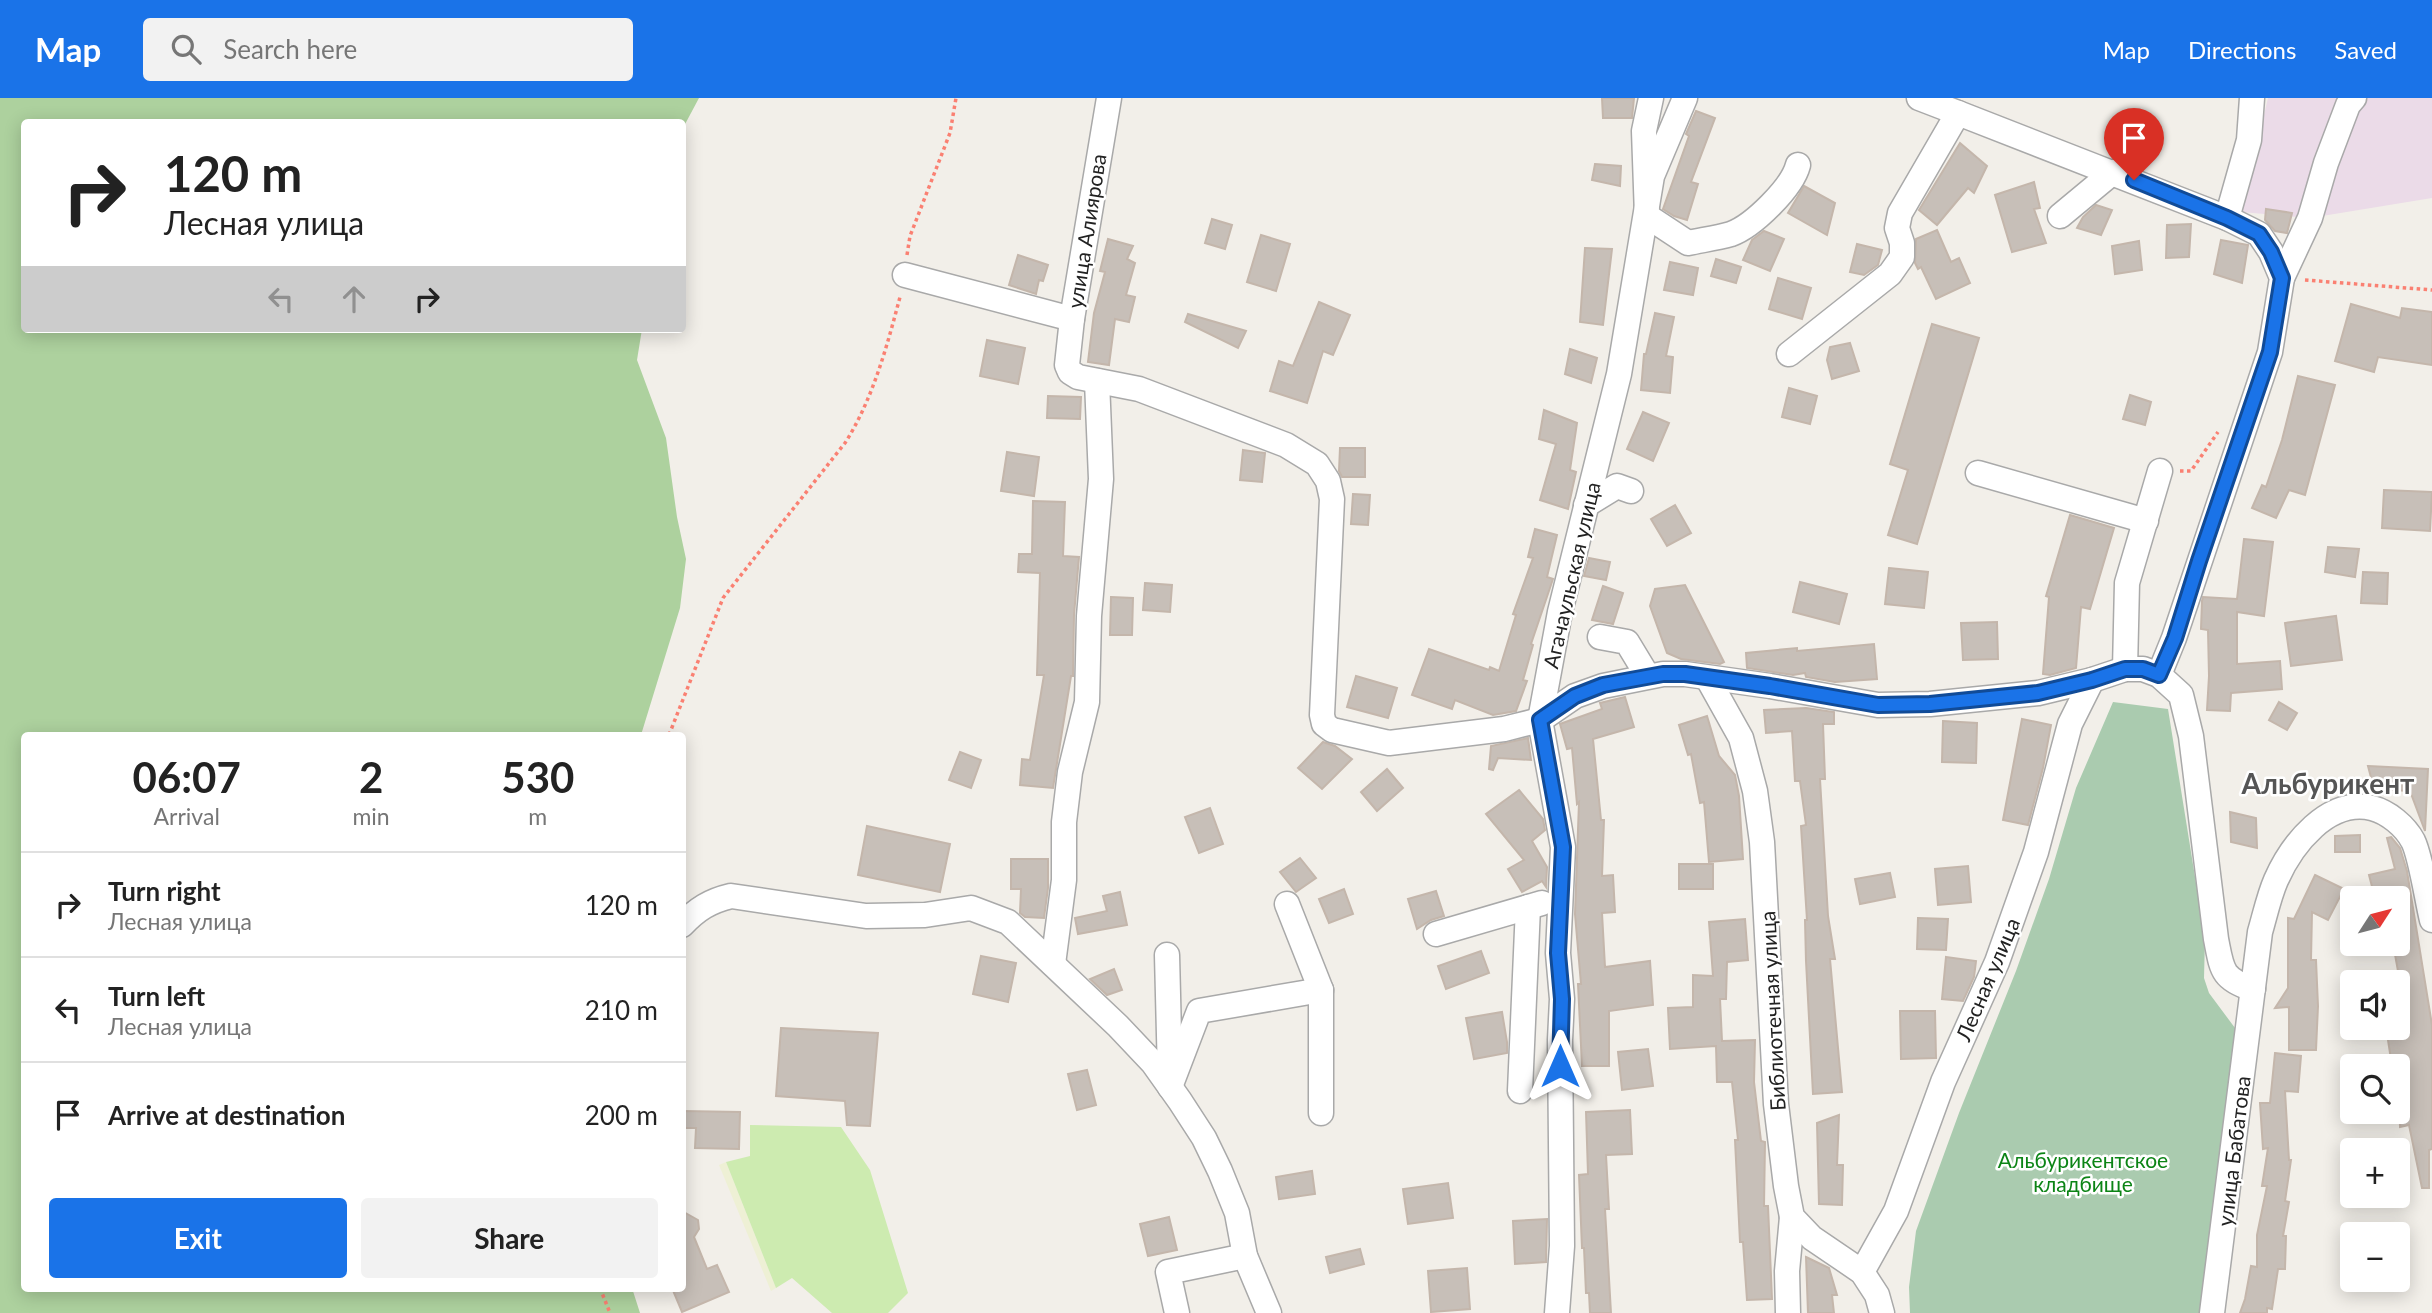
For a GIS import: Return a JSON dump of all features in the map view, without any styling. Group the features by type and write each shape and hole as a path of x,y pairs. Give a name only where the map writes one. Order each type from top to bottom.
{"street":[{"name":"улица Алиярова","path":"1097,381 1078,377 1070,372 1067,365 1072,319 1109,98"},
{"name":"Агачаульская улица","path":"1647,216 1644,131 1651,98"},
{"name":"Агачаульская улица","path":"1557,1313 1562,1246 1562,999 1558,953 1563,847 1540,720 1560,612 1619,374 1652,176 1685,98"},
{"path":"1919,98 2227,218 2259,234 2271,252 2282,278"},
{"path":"2227,218 2249,140 2252,98"},
{"path":"2159,675 2175,638 2270,352 2282,278 2310,218 2326,163 2348,105 2354,98"},
{"path":"1789,354 1890,274 1902,257 1902,243 1897,228 1900,213 1958,113"},
{"path":"1647,216 1688,243 1733,233 1776,201 1798,165"},
{"path":"2060,216 2113,172"},
{"path":"905,275 1072,319"},
{"path":"1053,964 1064,880 1064,822 1070,772 1087,702 1089,616 1101,479 1097,381 1139,390 1204,413 1286,445 1317,464 1328,481 1332,499 1322,715 1325,724 1332,730 1389,743 1504,729 1540,720 1575,696 1603,685 1647,675 1685,674 1878,705 1930,704 2038,693 2125,669 2143,669 2159,675 2181,695 2191,736 2221,966 2235,984 2253,989"},
{"path":"2125,669 2127,583 2160,471"},
{"path":"1978,473 2146,521"},
{"path":"1586,505 1617,486 1631,491"},
{"path":"1600,637 1627,642 1647,675"},
{"name":"Библиотечная улица","path":"1708,679 1741,738 1755,791 1762,842 1776,1104 1792,1217 1787,1271 1788,1313"},
{"name":"Лесная улица","path":"1862,1272 1896,1211 1943,1082 1997,962 2036,852 2070,724 2092,680"},
{"name":"улица Бабатова","path":"2212,1313 2260,932 2275,882 2289,856 2304,836 2321,821 2343,809 2358,805 2377,810 2393,819 2414,842 2432,920"},
{"path":"686,921 696,910 714,900 731,896 866,916 925,915 971,908 1008,922 1118,1026 1153,1063 1170,1087 1204,1138 1220,1171 1237,1213 1245,1256 1269,1313"},
{"path":"1436,934 1560,898"},
{"path":"1287,904 1321,990 1321,1114"},
{"path":"1520,1091 1528,907"},
{"path":"1167,955 1170,1087"},
{"path":"1170,1087 1199,1011 1321,990"},
{"path":"1792,1217 1812,1238 1862,1272 1877,1295 1882,1313"},
{"path":"1177,1313 1168,1272 1245,1256"}],"path":[{"path":"669,732 723,598 857,424 893,325 905,275 910,236 950,133 956,98"},
{"path":"2282,278 2432,290"},
{"path":"2160,471 2191,471 2218,433 2222,421"},
{"path":"602,1292 610,1313"}],"shaded area":[{"path":"2268,98 2432,98 2432,198 2310,218 2241,212"}],"green space":[{"path":"0,98 699,98 686,122 686,119 21,119 21,333 641,333 637,360 666,438 686,559 680,608 642,732 21,732 21,1292 633,1292 640,1313 0,1313"},
{"name":"Альбурикентское кладбище","path":"2113,702 2168,709 2205,939 2204,978 2209,993 2235,1028 2203,1313 1910,1313 1909,1287 1916,1231 1959,1113 2016,971 2049,879 2076,788"},
{"path":"750,1125 841,1127 870,1170 908,1293 888,1313 832,1313 792,1278 776,1288 726,1162 750,1156"},
{"path":"726,1162 776,1288 771,1291 719,1165"}],"building":[{"path":"1602,98 1634,98 1632,118 1603,118"},
{"path":"1696,111 1715,118 1691,182 1698,184 1687,220 1663,209 1689,136 1686,134"},
{"path":"1960,143 1987,166 1974,193 1968,188 1937,225 1919,210"},
{"path":"1595,164 1621,166 1620,186 1592,180"},
{"path":"2034,182 2040,208 2034,209 2046,243 2012,252 1995,195"},
{"path":"1804,186 1835,203 1827,235 1788,213"},
{"path":"2096,205 2112,210 2101,235 2077,228 2083,217"},
{"path":"2266,209 2292,213 2287,233 2275,231 2265,220"},
{"path":"1212,219 1232,225 1225,249 1205,243"},
{"path":"2191,224 2189,257 2166,258 2167,225"},
{"path":"1937,230 1951,262 1959,258 1970,283 1936,299 1921,267 1918,269 1915,263 1916,239"},
{"path":"1764,231 1784,239 1770,271 1743,260 1752,240"},
{"path":"1261,235 1290,244 1276,291 1247,282"},
{"path":"1108,239 1133,246 1127,259 1135,263 1126,295 1135,297 1129,322 1115,319 1109,365 1088,362 1094,313 1105,272 1100,271"},
{"path":"2221,240 2248,245 2242,283 2214,274"},
{"path":"2139,241 2142,270 2115,274 2112,246"},
{"path":"1857,244 1882,250 1878,265 1864,275 1850,272"},
{"path":"1585,248 1612,249 1603,325 1580,322"},
{"path":"1018,255 1048,265 1043,281 1039,280 1036,294 1009,285"},
{"path":"1716,259 1741,267 1736,283 1711,276"},
{"path":"1670,262 1698,268 1693,295 1664,290"},
{"path":"1778,278 1811,288 1802,319 1769,309"},
{"path":"1319,302 1350,315 1333,355 1323,351 1307,403 1270,391 1279,361 1293,366"},
{"path":"2351,304 2400,318 2402,308 2432,312 2432,365 2378,357 2374,372 2335,361"},
{"path":"1655,313 1674,317 1666,356 1673,357 1670,393 1641,390 1644,354"},
{"path":"1188,314 1246,331 1238,348 1185,322"},
{"path":"1932,324 1979,338 1917,544 1888,535 1908,470 1890,464"},
{"path":"987,340 1025,348 1018,384 980,376"},
{"path":"1850,343 1859,371 1832,379 1827,360 1830,347"},
{"path":"1570,349 1597,358 1591,383 1565,374"},
{"path":"2298,376 2335,385 2305,495 2289,490 2276,518 2252,508 2262,485 2266,487 2282,440"},
{"path":"1789,388 1817,396 1810,424 1782,417"},
{"path":"2130,395 2151,402 2145,425 2123,419"},
{"path":"1048,396 1081,397 1080,419 1047,418"},
{"path":"1544,410 1577,423 1570,470 1576,472 1568,509 1540,500 1556,444 1539,439"},
{"path":"1643,412 1669,423 1653,461 1627,449"},
{"path":"1340,448 1365,448 1365,477 1342,477 1339,471"},
{"path":"1243,450 1265,453 1262,482 1240,480"},
{"path":"1007,452 1039,457 1034,496 1001,491"},
{"path":"2384,490 2432,492 2430,531 2382,528"},
{"path":"1353,494 1370,495 1368,525 1351,524"},
{"path":"1033,501 1065,502 1063,556 1079,557 1073,676 1053,788 1020,785 1022,759 1030,760 1044,675 1037,675 1040,573 1018,572 1019,554 1032,554"},
{"path":"1675,505 1691,533 1667,546 1651,519"},
{"path":"2070,515 2114,528 2090,609 2081,607 2076,668 2050,675 2043,674 2049,597 2046,596"},
{"path":"1535,529 1557,535 1547,577 1553,579 1531,644 1533,645 1523,680 1527,681 1516,711 1493,715 1455,700 1452,709 1412,695 1429,649 1499,671 1516,615 1513,614 1533,558 1528,557"},
{"path":"2244,539 2273,542 2264,616 2237,612 2237,664 2280,661 2282,689 2231,693 2230,711 2207,710 2208,630 2201,629 2202,601 2203,597 2237,599"},
{"path":"2328,547 2359,549 2355,577 2325,572"},
{"path":"1589,558 1610,562 1606,580 1584,576"},
{"path":"1889,568 1928,572 1924,608 1885,604"},
{"path":"2363,572 2388,573 2387,604 2361,603"},
{"path":"1800,582 1847,594 1839,624 1793,612"},
{"path":"1145,583 1172,585 1170,612 1143,610"},
{"path":"1685,585 1724,662 1720,664 1681,659 1667,653 1650,606 1655,589"},
{"path":"1603,586 1623,593 1613,624 1592,620"},
{"path":"1111,597 1133,598 1132,635 1110,635"},
{"path":"2336,616 2342,660 2291,666 2285,623"},
{"path":"1997,622 1998,659 1963,660 1961,623"},
{"path":"1874,644 1877,679 1835,682 1806,677 1805,673 1793,675 1747,668 1746,653"},
{"path":"1356,676 1397,688 1388,718 1347,707"},
{"path":"1625,697 1634,727 1593,739 1601,820 1604,820 1602,876 1613,875 1615,912 1602,913 1605,967 1650,961 1653,1005 1609,1011 1609,1066 1582,1066 1578,984 1581,984 1575,914 1579,802 1577,804 1572,748 1567,749 1560,724 1602,709 1600,703"},
{"path":"2279,702 2297,713 2287,730 2269,720"},
{"path":"1806,708 1834,712 1834,724 1823,724 1825,779 1820,779 1828,916 1835,959 1830,959 1842,1092 1813,1094 1801,826 1806,825 1800,781 1795,781 1792,731 1766,733 1764,710"},
{"path":"1707,716 1719,756 1735,775 1743,859 1709,862 1704,802 1700,803 1691,754 1688,755 1679,725"},
{"path":"2022,719 2051,725 2028,825 2003,820"},
{"path":"1943,721 1977,723 1976,763 1942,762"},
{"path":"1528,738 1531,760 1498,758 1493,770 1489,769 1491,746"},
{"path":"1323,742 1335,746 1352,759 1322,789 1298,768"},
{"path":"960,752 981,760 971,788 949,780"},
{"path":"2368,766 2428,769 2425,831 2410,791 2374,789"},
{"path":"1387,769 1403,788 1377,811 1361,792"},
{"path":"1519,790 1543,819 1545,830 1532,841 1547,867 1546,887 1542,881 1522,892 1508,869 1524,860 1486,814"},
{"path":"1210,808 1223,844 1199,853 1185,817"},
{"path":"2230,812 2256,818 2257,848 2231,842"},
{"path":"867,826 950,844 940,892 858,875"},
{"path":"2360,835 2360,852 2335,852 2335,836"},
{"path":"2391,837 2400,848 2409,886 2372,886 2369,875 2395,869 2387,838"},
{"path":"1300,858 1316,878 1296,892 1280,872"},
{"path":"1011,859 1048,859 1044,918 1025,917 1020,913 1021,889 1011,889"},
{"path":"1679,864 1713,864 1713,889 1679,889"},
{"path":"1968,866 1971,902 1938,905 1935,869"},
{"path":"1890,873 1895,897 1860,904 1855,879"},
{"path":"2315,875 2340,887 2340,897 2328,920 2312,912 2311,960 2316,960 2318,1006 2316,1050 2289,1050 2289,1007 2275,1008 2288,988 2288,918 2294,919"},
{"path":"1344,889 1353,914 1329,923 1319,899"},
{"path":"2410,889 2432,1025 2432,1149 2429,1150 2429,1188 2422,1188 2409,1125 2400,1127 2400,1124 2410,1124 2410,1054 2390,1054 2388,1040 2410,1040 2410,970 2398,970 2395,956 2410,956"},
{"path":"1436,891 1444,916 1417,929 1408,899"},
{"path":"1120,892 1127,925 1078,934 1075,918 1107,911 1103,896"},
{"path":"1918,918 1948,919 1946,950 1917,949"},
{"path":"1745,919 1748,960 1727,962 1726,999 1720,999 1722,1041 1755,1040 1754,1082 1761,1141 1765,1142 1764,1206 1768,1206 1772,1299 1747,1300 1743,1242 1740,1242 1735,1140 1738,1140 1732,1082 1717,1082 1716,1046 1670,1049 1668,1008 1693,1007 1693,975 1713,976 1709,922"},
{"path":"1481,951 1489,973 1446,989 1438,966"},
{"path":"981,956 1016,963 1008,1002 973,994"},
{"path":"1946,957 1976,961 1974,977 1963,1001 1942,999"},
{"path":"1114,969 1122,990 1107,995 1090,979"},
{"path":"1900,1011 1935,1011 1936,1058 1901,1059"},
{"path":"1502,1012 1507,1053 1474,1059 1466,1018"},
{"path":"781,1028 878,1033 870,1126 847,1125 845,1101 776,1096"},
{"path":"1648,1049 1653,1086 1622,1090 1618,1052"},
{"path":"2275,1053 2301,1056 2298,1092 2285,1091 2291,1160 2285,1201 2289,1202 2283,1236 2286,1236 2285,1269 2278,1269 2272,1309 2267,1308 2267,1313 2240,1313 2251,1266 2257,1267 2257,1235 2267,1186 2262,1186 2268,1148 2263,1149 2260,1103 2270,1103"},
{"path":"1087,1070 1096,1105 1077,1110 1068,1074"},
{"path":"1630,1110 1632,1154 1606,1155 1609,1209 1605,1209 1611,1313 1590,1313 1582,1248 1579,1175 1588,1174 1586,1112"},
{"path":"686,1111 740,1112 739,1149 695,1148 696,1128 686,1128"},
{"path":"1839,1115 1837,1165 1843,1165 1842,1205 1819,1204 1817,1123"},
{"path":"1312,1171 1315,1194 1279,1199 1276,1177"},
{"path":"1448,1183 1453,1218 1408,1224 1403,1189"},
{"path":"686,1213 698,1220 699,1229 694,1237 707,1269 717,1265 729,1292 682,1312 674,1292 686,1292"},
{"path":"1169,1217 1177,1250 1148,1256 1140,1224"},
{"path":"1547,1219 1546,1262 1515,1264 1513,1221"},
{"path":"1360,1249 1364,1264 1330,1273 1326,1257"},
{"path":"1806,1257 1829,1268 1837,1295 1832,1295 1834,1313 1808,1313"},
{"path":"1467,1268 1470,1309 1431,1312 1428,1271"}],"district":[{"name":"Альбурикент","path":"2328,783"}],"route":[{"path":"1560,1066 1562,999 1558,953 1563,847 1540,720 1575,696 1603,685 1647,675 1685,674 1878,705 1930,704 2038,693 2125,669 2143,669 2159,675 2175,638 2270,352 2282,278 2271,252 2259,234 2134,180"}]}
